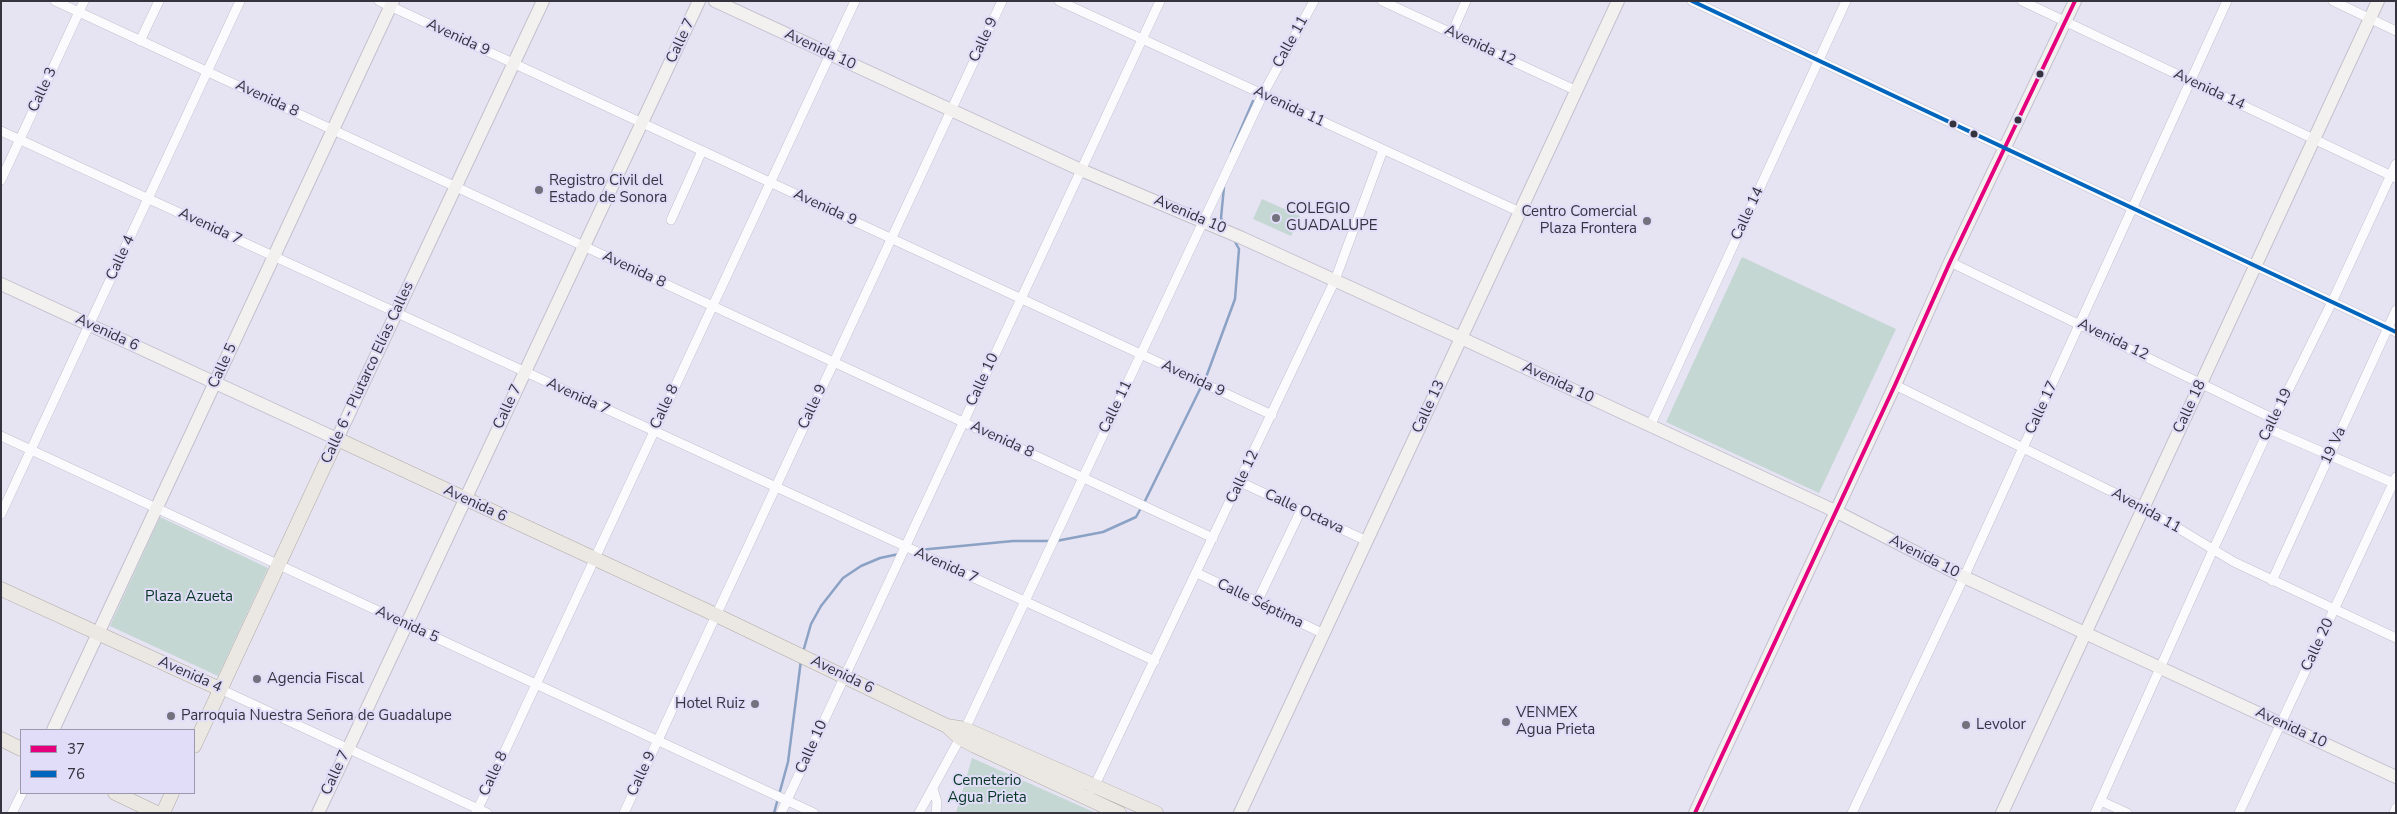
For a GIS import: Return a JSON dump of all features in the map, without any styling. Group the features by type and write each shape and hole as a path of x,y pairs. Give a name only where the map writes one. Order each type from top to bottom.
{"main road":[{"name":"Avenida 6","path":"336,439 844,676 1119,813"},
{"name":"Calle 6 - Plutarco Elías Calles","path":"195,744 336,439"},
{"name":"Avenida 4","path":"1,589 220,689"},
{"name":"Avenida 6","path":"962,734 1094,784 1156,813"},
{"path":"1,739 20,748"},
{"path":"117,794 157,813"},
{"path":"163,813 172,794"}],"street":[{"name":"Avenida 8","path":"55,1 1214,538"},
{"name":"Calle 3","path":"1,180 84,1"},
{"path":"140,41 159,1"},
{"name":"Calle 4","path":"1,514 240,1"},
{"name":"Calle 6 - Plutarco Elías Calles","path":"336,439 543,1"},
{"name":"Calle 7","path":"318,813 405,624 700,1"},
{"name":"Avenida 10","path":"716,1 1081,170 1216,226 1461,338 1835,511 1964,577 2085,634 2396,777"},
{"name":"Calle 8","path":"477,811 855,1"},
{"name":"Calle 9","path":"624,813 1002,1"},
{"name":"Avenida 11","path":"1059,1 1520,212"},
{"name":"Calle 10","path":"781,813 1160,1"},
{"name":"Calle 11","path":"919,813 962,734 1263,94 1314,1"},
{"name":"Avenida 12","path":"1382,1 1396,4 1452,33 1577,91"},
{"path":"1452,33 1466,1"},
{"name":"Calle 13","path":"1240,813 1618,1"},
{"path":"1692,1 2392,330"},
{"name":"Calle 14","path":"1650,426 1846,1"},
{"name":"Avenida 14","path":"2022,1 2393,177"},
{"path":"1695,813 1895,385 1950,262 2075,1"},
{"name":"Calle 17","path":"1852,813 2081,324 2227,1"},
{"path":"2332,1 2396,31"},
{"name":"Calle 18","path":"2002,813 2378,1"},
{"name":"Avenida 9","path":"387,3 513,64 1272,415"},
{"name":"Calle 5","path":"53,729 274,257 387,3"},
{"name":"Avenida 7","path":"1,131 1155,661"},
{"name":"Calle 12","path":"1091,800 1094,784 1197,574 1335,280 1383,150"},
{"path":"671,220 702,151"},
{"name":"Calle 19","path":"2095,813 2213,550 2274,419 2393,177 2396,164"},
{"name":"Avenida 12","path":"1950,262 2274,419"},
{"name":"Avenida 6","path":"1,284 336,439"},
{"name":"19 Va","path":"2272,581 2330,456 2392,330 2396,310"},
{"name":"Avenida 11","path":"1895,385 2143,507 2213,550 2272,581 2396,638"},
{"path":"2270,428 2330,456 2395,481"},
{"name":"Avenida 5","path":"1,436 814,813"},
{"name":"Calle 20","path":"2239,813 2395,481"},
{"name":"Calle Octava","path":"1240,482 1367,541"},
{"path":"1257,602 1301,510"},
{"name":"Calle Séptima","path":"1197,574 1324,634"},
{"name":"Avenida 4","path":"220,689 348,747 477,811 487,813"},
{"path":"933,789 937,802 936,813"},
{"path":"12,813 22,794"},
{"path":"2101,801 2127,813"},
{"path":"2394,813 2396,808"}],"green space":[{"name":"COLEGIO GUADALUPE","path":"1262,199 1300,216 1291,236 1253,219"},
{"path":"1742,257 1896,329 1819,493 1666,422"},
{"name":"Plaza Azueta","path":"160,517 268,568 218,676 110,626"},
{"name":"Cemeterio Agua Prieta","path":"972,758 1096,813 956,813"}],"waterway":[{"path":"1231,152 1253,101"},
{"path":"1224,187 1221,218 1225,225"},
{"path":"1205,380 1235,299 1239,249 1234,240"},
{"path":"1144,503 1202,385"},
{"path":"1056,541 1103,532 1136,517 1141,508"},
{"path":"919,550 1013,541 1050,541"},
{"path":"803,652 811,624 821,606 843,578 861,566 880,558 899,554"},
{"path":"774,813 788,762 801,660"}],"transit line":[{"name":"76","path":"1692,1 2396,332"},
{"name":"37","path":"1695,813 1895,385 1950,262 2075,1"}],"place":[{"name":"Registro Civil del Estado de Sonora","path":"539,190"},
{"name":"COLEGIO GUADALUPE","path":"1276,218"},
{"name":"Centro Comercial Plaza Frontera","path":"1647,221"},
{"name":"Agencia Fiscal","path":"257,679"},
{"name":"Hotel Ruiz","path":"755,704"},
{"name":"Parroquia Nuestra Señora de Guadalupe","path":"171,716"},
{"name":"VENMEX Agua Prieta","path":"1506,722"},
{"name":"Levolor","path":"1966,725"}]}
